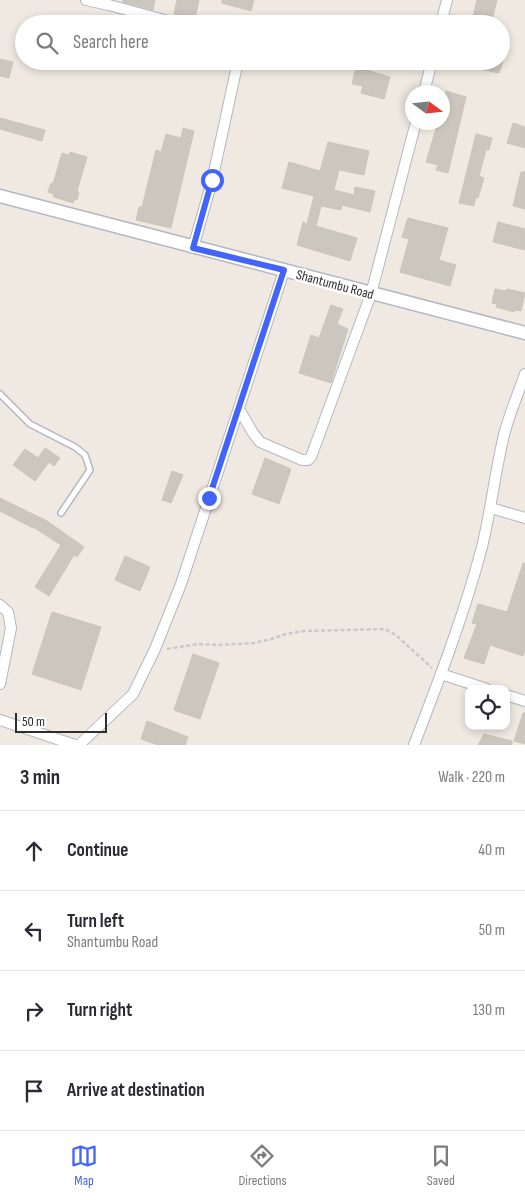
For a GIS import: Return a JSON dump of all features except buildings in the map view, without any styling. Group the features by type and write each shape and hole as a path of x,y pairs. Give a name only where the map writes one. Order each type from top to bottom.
{"street":[{"path":"86,0 109,4 148,15"},
{"path":"443,15 447,0"},
{"path":"193,248 212,180 236,70"},
{"path":"426,85 430,70"},
{"path":"239,409 260,442 302,460 308,460 371,294 414,130"},
{"name":"Shantumbu Road","path":"0,196 193,248 525,333"},
{"path":"79,745 133,694 155,649 181,584 284,270"},
{"path":"414,745 450,651 481,549 491,508 498,460 505,432 525,374"},
{"path":"491,508 525,518"},
{"path":"0,605 8,612 11,628 0,684"},
{"path":"441,674 475,685"},
{"path":"510,696 525,701"},
{"path":"0,720 75,745"}],"lane":[{"path":"0,394 30,424 75,447 85,455 90,470 61,513"}],"path":[{"path":"155,649 198,644 254,643 304,631 385,629 396,634 429,666 441,674"}],"route":[{"path":"209,498 284,270 193,248 212,180"}]}
